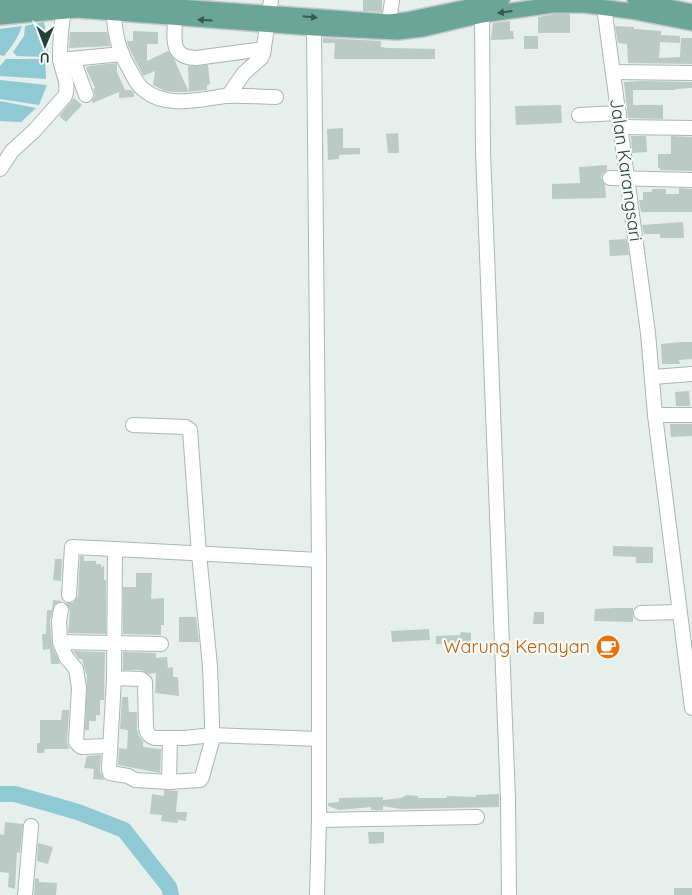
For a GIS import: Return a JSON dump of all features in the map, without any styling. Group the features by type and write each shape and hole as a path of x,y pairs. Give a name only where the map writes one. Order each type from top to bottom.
{"main road":[{"path":"0,5 50,1 94,1 389,22 502,0"},
{"path":"0,17 64,11 175,17 268,12 314,28 398,32 422,29 482,15 553,2 604,7 642,5 692,12"},
{"path":"642,5 692,23"}],"street":[{"path":"389,22 392,0"},
{"name":"Jalan Karangsari","path":"604,7 648,334 679,612 688,640 692,708"},
{"path":"64,11 61,30 66,60 73,80 86,95"},
{"path":"228,96 244,73 261,58 268,12"},
{"path":"114,13 116,34 125,62 144,90 159,98 170,101 228,96 276,97"},
{"path":"482,15 483,151 508,800 509,895"},
{"path":"175,17 175,46 180,55 186,58 264,48"},
{"path":"314,28 319,560 319,820 317,895"},
{"path":"66,60 122,54"},
{"path":"613,72 692,73"},
{"path":"0,168 12,151 40,125 65,96 73,80"},
{"path":"579,115 618,113"},
{"path":"620,128 692,128"},
{"path":"610,178 692,180"},
{"path":"653,377 692,374"},
{"path":"656,415 692,415"},
{"path":"115,549 115,644 109,769 112,774 128,776 135,780 169,782 200,780 212,734 210,666 199,554 190,429 186,426 133,425"},
{"path":"69,595 72,547 319,560"},
{"path":"61,610 60,642 66,657 76,669 80,688 75,738 77,744 83,747 110,746"},
{"path":"641,613 679,612"},
{"path":"60,642 161,644"},
{"path":"114,678 143,680 145,683 147,733 150,737 170,738 212,734 318,740"},
{"path":"169,782 170,738"},
{"path":"319,820 477,817"},
{"path":"25,895 31,826"}],"water":[{"path":"44,22 48,45 47,57 17,56 13,52 24,36 25,26"},
{"path":"22,26 10,49 4,56 0,55 0,29"},
{"path":"6,59 45,59 46,79 0,76 0,66"},
{"path":"0,80 47,85 39,105 0,99"},
{"path":"0,101 36,108 21,122 0,121"}],"building":[{"path":"363,0 382,0 382,12 363,11"},
{"path":"570,14 570,33 538,33 538,17"},
{"path":"510,21 510,31 513,31 514,39 491,40 493,23"},
{"path":"615,26 661,31 661,35 680,36 680,43 660,42 659,58 680,57 681,38 692,38 692,64 628,63 627,44 618,43"},
{"path":"133,31 158,32 158,44 147,44 147,61 168,51 174,59 189,92 165,91 153,85 155,71 143,76 128,46 127,41 133,41"},
{"path":"70,32 107,32 110,46 69,48"},
{"path":"524,36 538,36 538,49 524,49"},
{"path":"323,38 381,41 381,47 388,48 435,49 435,59 334,59 335,43 323,43"},
{"path":"117,63 117,72 125,90 131,90 134,93 134,97 119,98 119,92 93,103 92,101 95,96 93,89 95,88 86,68"},
{"path":"208,65 210,84 207,85 207,90 189,92 188,66"},
{"path":"624,82 692,82 692,88 633,90 633,105 663,105 663,119 628,118"},
{"path":"74,98 82,105 66,122 59,116"},
{"path":"561,105 562,123 516,125 515,106"},
{"path":"343,128 343,148 360,148 360,154 339,155 339,159 328,160 327,129"},
{"path":"398,133 399,153 388,153 386,134"},
{"path":"631,136 646,136 647,152 632,153"},
{"path":"671,136 692,137 692,171 660,170 658,168 658,154 671,154"},
{"path":"607,165 607,170 601,177 605,185 606,198 552,199 552,184 580,183 579,167"},
{"path":"679,188 692,189 692,212 641,212 639,200 643,200 643,192 652,192 652,189 666,189 666,194 679,194"},
{"path":"683,222 684,238 660,238 660,234 644,234 642,225"},
{"path":"627,239 629,255 610,256 609,240"},
{"path":"692,342 692,359 679,360 680,364 662,364 661,344"},
{"path":"689,391 690,406 676,406 675,392"},
{"path":"670,424 692,424 692,436 671,437"},
{"path":"613,546 653,547 653,563 636,563 636,557 613,556"},
{"path":"80,556 84,556 84,561 96,561 96,564 101,564 101,567 104,566 104,580 106,580 106,634 68,633 70,611 66,603 73,603 78,596"},
{"path":"55,559 62,559 61,581 53,580"},
{"path":"136,573 152,573 151,599 164,598 164,625 161,625 161,635 123,634 123,587 136,587"},
{"path":"53,600 62,601 54,605 50,621 52,645 60,664 51,664 50,649 43,650 42,634 46,634 47,610 52,610"},
{"path":"633,608 633,622 594,621 595,609"},
{"path":"534,612 544,612 544,624 533,624"},
{"path":"179,617 196,617 199,642 179,642"},
{"path":"429,629 430,640 392,642 391,631"},
{"path":"461,632 471,633 471,642 436,644 436,636 460,635"},
{"path":"73,651 105,652 104,700 100,700 100,715 96,715 96,721 89,721 89,730 85,730 87,673 82,659 79,659"},
{"path":"123,652 156,653 156,658 167,657 168,668 173,667 173,677 178,677 179,696 155,693 156,673 148,674 141,670 123,670"},
{"path":"122,697 128,697 129,712 137,712 137,729 143,742 143,747 161,749 160,773 118,765 119,748 127,749 128,730 120,729"},
{"path":"62,710 69,710 67,742 69,749 45,749 44,753 37,753 37,743 40,743 40,720 61,720"},
{"path":"101,755 100,771 104,780 93,779 94,769 84,768 87,756"},
{"path":"164,790 178,791 176,812 187,812 186,821 178,820 178,823 161,821 162,815 150,814 152,794 164,796"},
{"path":"499,794 499,807 401,809 383,806 383,810 371,810 371,807 339,810 328,806 328,803 339,802 339,798 383,797 383,800 401,798 407,795 418,796 418,798 447,798 447,796 476,797 476,795"},
{"path":"5,822 23,824 20,853 17,852 15,889 8,887 9,873 0,872 0,834 4,835"},
{"path":"368,832 384,832 384,843 369,844"},
{"path":"38,843 53,847 48,864 37,861"},
{"path":"35,878 39,879 39,882 57,883 56,895 34,895"},
{"path":"674,888 692,888 692,895 674,895"}],"waterway":[{"path":"0,794 15,794 78,812 124,830 169,887 171,895"}],"place":[{"name":"Warung Kenayan","path":"608,647"}]}
